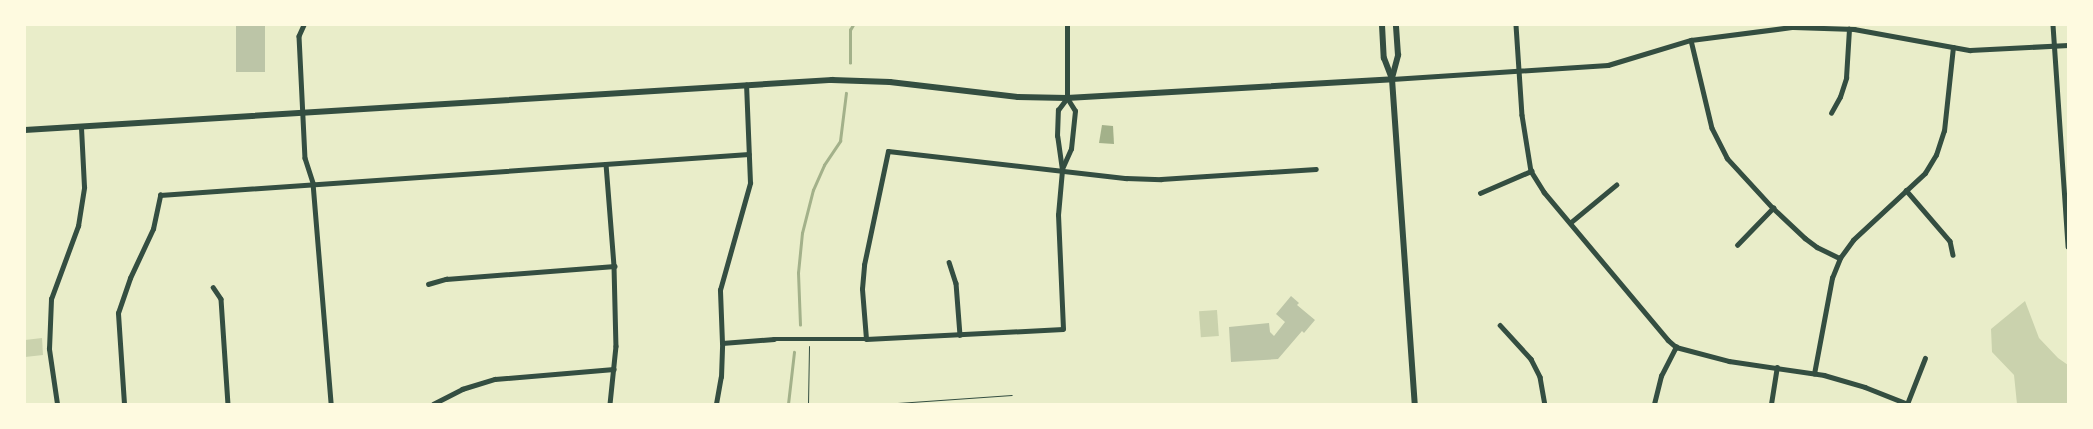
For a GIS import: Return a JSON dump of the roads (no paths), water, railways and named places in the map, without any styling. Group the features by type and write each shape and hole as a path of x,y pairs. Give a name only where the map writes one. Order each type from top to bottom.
{"main road":[{"path":"1382,25 1384,58 1392,79 1415,404"},
{"path":"1392,79 1398,55 1396,25"}],"street":[{"path":"304,25 299,36 305,158 313,183 331,404"},
{"path":"1062,170 1073,140 1075,111 1067,98 1067,25"},
{"path":"1516,25 1518,71 1526,147 1531,171 1544,192 1653,324 1676,347 1729,360 1814,374 1865,387 1907,404 1924,358"},
{"path":"2053,25 2068,246"},
{"path":"25,130 832,80 890,82 1018,97 1067,98 1392,79 1608,65 1692,40 1778,27 1849,29 1970,50 2068,44"},
{"path":"1831,112 1840,98 1846,78 1849,29"},
{"path":"1692,40 1716,136 1727,158 1773,208 1817,247 1840,258"},
{"path":"1814,374 1832,278 1840,258 1853,240 1925,173 1936,155 1944,131 1953,47"},
{"path":"716,404 721,377 720,290 750,183 746,85"},
{"path":"722,343 774,339 866,340 1063,329 1058,215 1062,170 1057,136 1058,110 1067,98"},
{"path":"51,404 57,403 49,349 51,299 78,226 84,187 81,127"},
{"path":"866,340 862,289 864,265 888,150 1126,178 1161,179 1316,170"},
{"path":"124,404 118,313 130,278 153,229 160,195 750,154"},
{"path":"606,164 614,266 616,346 610,404"},
{"path":"1480,193 1531,171"},
{"path":"1570,222 1616,185"},
{"path":"1906,190 1950,241 1953,255"},
{"path":"1737,245 1773,208"},
{"path":"949,262 956,283 960,335"},
{"path":"428,284 446,279 614,266"},
{"path":"213,288 221,299 228,404"},
{"path":"1500,325 1531,359 1540,377 1545,404"},
{"path":"1654,404 1661,376 1676,347"},
{"path":"1771,404 1777,368"},
{"path":"433,404 462,389 494,379 614,369"}],"waterway":[{"path":"850,63 850,30 853,25"},
{"path":"800,325 798,273 802,233 813,190 824,165 840,141 846,93"},
{"path":"788,404 794,352"}]}
